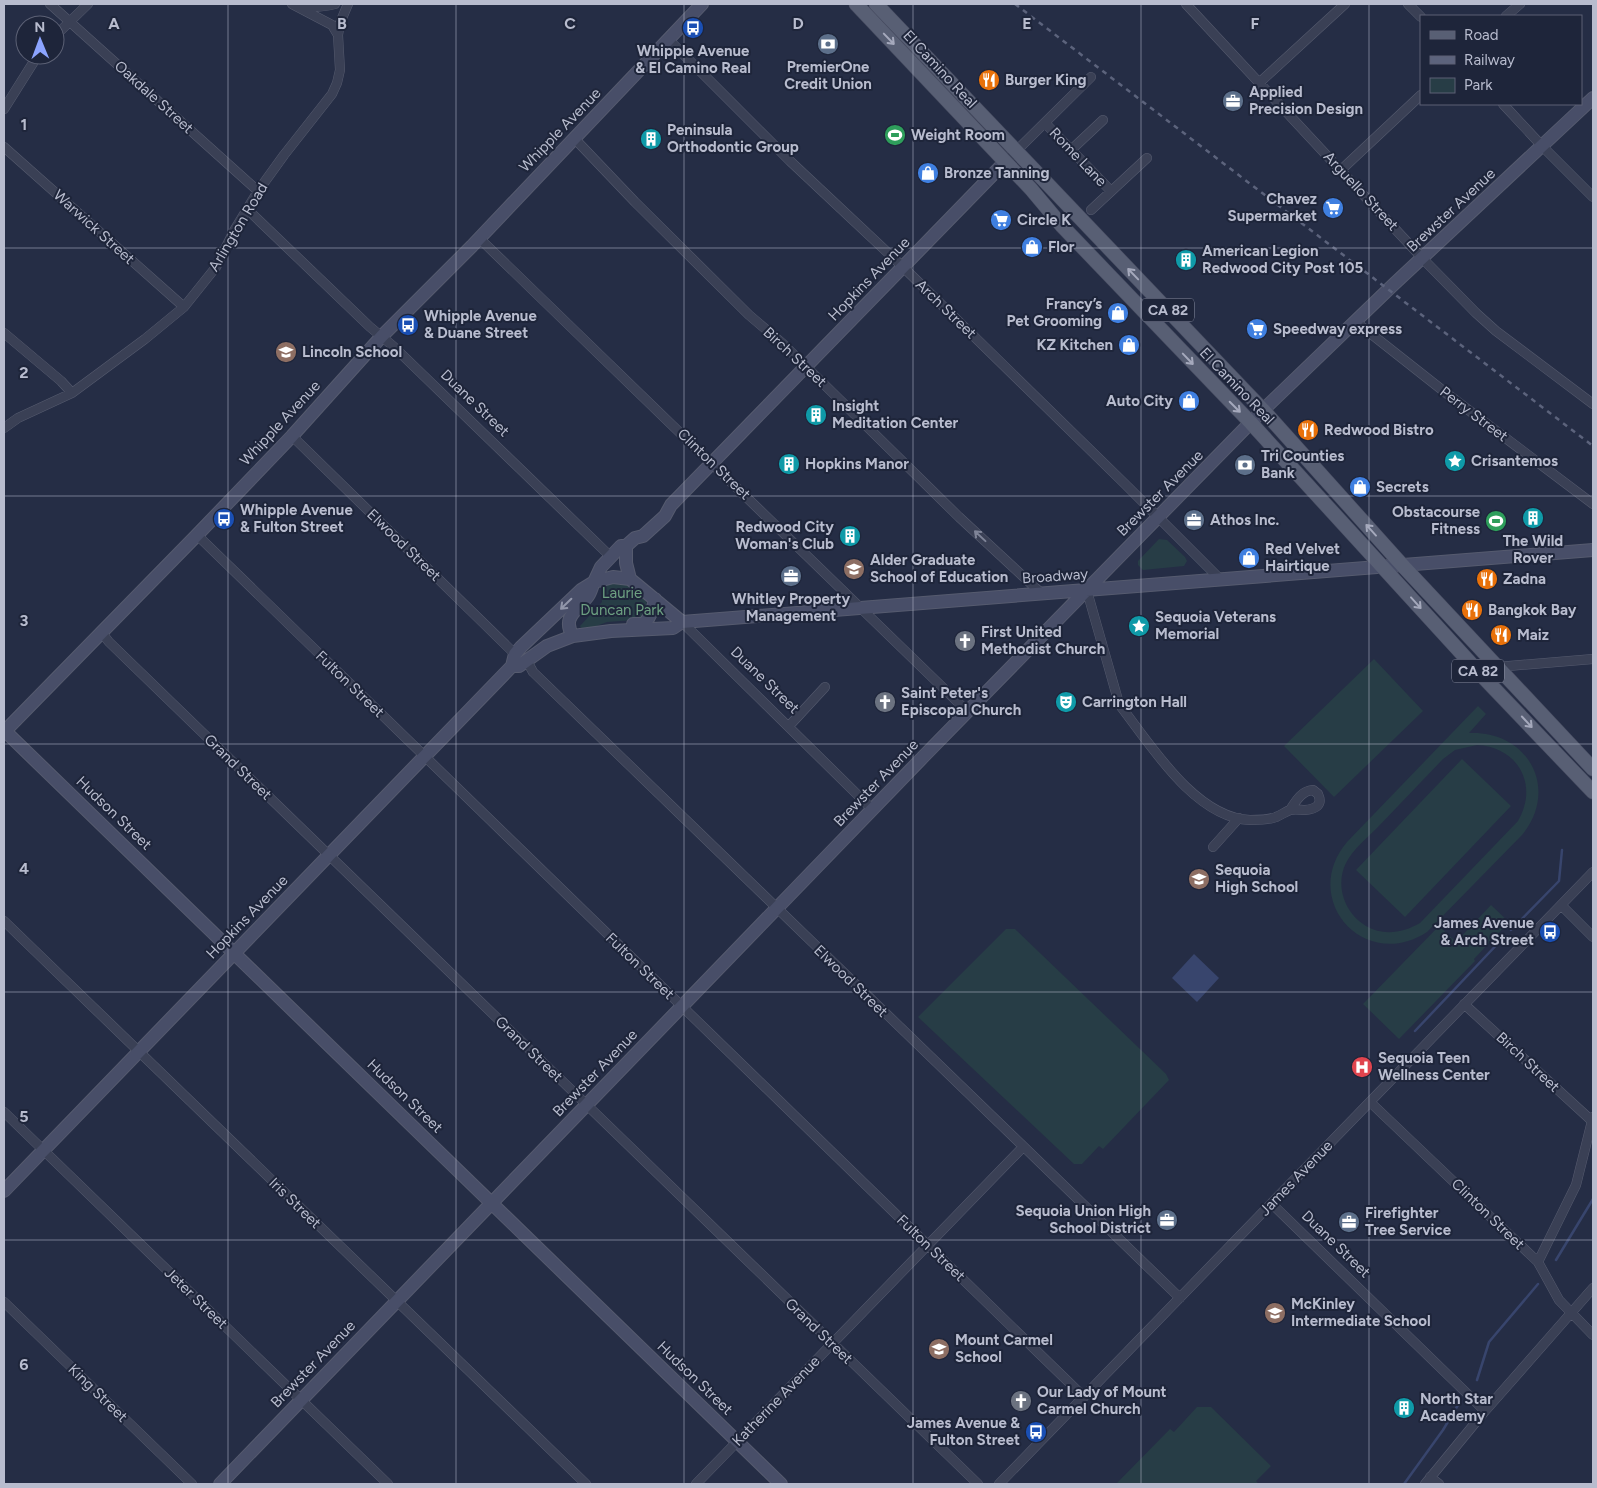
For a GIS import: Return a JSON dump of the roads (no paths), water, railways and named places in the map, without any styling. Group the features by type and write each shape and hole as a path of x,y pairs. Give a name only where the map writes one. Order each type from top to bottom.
{"main road":[{"name":"El Camino Real","path":"856,4 1005,162 1062,226 1251,423 1593,792"},
{"name":"El Camino Real","path":"876,4 1263,410 1403,566 1593,769"}],"street":[{"name":"Oakdale Street","path":"50,4 258,191"},
{"path":"65,25 88,4"},
{"path":"292,4 325,20 332,25 338,35"},
{"path":"296,4 310,8 335,4"},
{"name":"Arlington Road","path":"4,428 18,418 72,393 145,339 184,307 216,267 258,191 332,94 340,70 338,35 343,14 348,4"},
{"name":"Whipple Avenue","path":"4,731 197,535 292,436 382,336 480,238 702,4"},
{"name":"Arguello Street","path":"1186,4 1423,259 1496,331 1593,404"},
{"path":"1258,83 1345,4"},
{"path":"1408,4 1420,16"},
{"path":"1507,15 1520,4"},
{"name":"Arch Street","path":"669,40 790,161 903,268 1159,517 1221,580"},
{"path":"4,109 32,65"},
{"name":"Hopkins Avenue","path":"573,636 568,626 570,618 590,595 601,567 610,556 621,546 630,542 640,528 657,512 671,505 1005,162 1091,77"},
{"path":"1342,170 1420,96"},
{"name":"Brewster Avenue","path":"220,1484 1263,410 1593,98"},
{"path":"1504,105 1593,197"},
{"path":"1071,150 1103,120"},
{"name":"Rome Lane","path":"1045,122 1111,191"},
{"name":"Birch Street","path":"574,138 635,202 749,315 806,367 1041,593"},
{"name":"Warwick Street","path":"4,147 184,307"},
{"path":"1091,210 1147,158"},
{"path":"247,210 382,336"},
{"name":"Clinton Street","path":"480,238 968,712"},
{"name":"Perry Street","path":"1356,322 1446,394 1593,504"},
{"path":"4,333 61,381 72,393"},
{"name":"Duane Street","path":"382,336 610,556"},
{"name":"Elwood Street","path":"292,436 514,660"},
{"name":"Fulton Street","path":"197,535 1084,1397"},
{"path":"594,582 613,577 630,579 626,563 630,542"},
{"name":"Broadway","path":"526,660 546,646 573,636 611,631 673,628 682,622 1593,550"},
{"name":"Duane Street","path":"630,579 682,622 873,810"},
{"name":"Hopkins Avenue","path":"4,1191 424,757 540,630 581,590 594,582"},
{"path":"1087,591 1118,700 1161,759 1194,794 1214,809 1240,818 1255,819 1276,817 1290,810"},
{"path":"611,631 616,625 644,624 651,614 655,599"},
{"path":"526,660 529,649 539,639 540,630"},
{"name":"Grand Street","path":"102,633 109,642 329,856 978,1484"},
{"name":"Hopkins Avenue","path":"514,660 519,666 526,660"},
{"name":"Elwood Street","path":"526,660 534,672 1180,1298"},
{"path":"1497,667 1593,660"},
{"path":"789,726 825,687"},
{"name":"Hudson Street","path":"4,731 782,1484"},
{"path":"1213,847 1240,818"},
{"name":"James Avenue","path":"999,1484 1593,872"},
{"path":"1561,905 1593,937"},
{"name":"Iris Street","path":"4,921 586,1484"},
{"name":"Birch Street","path":"1464,1004 1593,1119"},
{"name":"Clinton Street","path":"1370,1102 1538,1262 1559,1300 1593,1335"},
{"name":"Jeter Street","path":"4,1112 388,1484"},
{"path":"1538,1262 1576,1185 1593,1119"},
{"name":"Katherine Avenue","path":"696,1484 1023,1147"},
{"name":"Duane Street","path":"1272,1204 1485,1411"},
{"path":"1439,1484 1428,1481 1485,1411 1593,1288"},
{"name":"King Street","path":"4,1302 192,1484"}],"water":[{"path":"1194,954 1219,978 1197,1002 1172,978"}],"waterway":[{"path":"1511,930 1559,881 1562,850"},
{"path":"1415,1031 1504,937"},
{"path":"1556,1260 1593,1199"},
{"path":"1477,1380 1489,1342 1538,1284"},
{"path":"1404,1484 1443,1430 1458,1405"}],"railway":[{"path":"1015,4 1593,446"}],"place":[{"name":"Whipple Avenue & El Camino Real","path":"693,28"},
{"name":"PremierOne Credit Union","path":"828,44"},
{"name":"Burger King","path":"989,80"},
{"name":"Applied Precision Design","path":"1233,101"},
{"name":"Weight Room","path":"895,135"},
{"name":"Peninsula Orthodontic Group","path":"651,139"},
{"name":"Bronze Tanning","path":"928,173"},
{"name":"Chavez Supermarket","path":"1333,208"},
{"name":"Circle K","path":"1001,220"},
{"name":"Flor","path":"1032,247"},
{"name":"American Legion Redwood City Post 105","path":"1186,260"},
{"name":"Francy’s Pet Grooming","path":"1118,313"},
{"name":"Whipple Avenue & Duane Street","path":"408,325"},
{"name":"Speedway express","path":"1257,329"},
{"name":"KZ Kitchen","path":"1129,345"},
{"name":"Lincoln School","path":"286,352"},
{"name":"Auto City","path":"1189,401"},
{"name":"Insight Meditation Center","path":"816,415"},
{"name":"Redwood Bistro","path":"1308,430"},
{"name":"Crisantemos","path":"1455,461"},
{"name":"Hopkins Manor","path":"789,464"},
{"name":"Tri Counties Bank","path":"1245,465"},
{"name":"Secrets","path":"1360,487"},
{"name":"The Wild Rover","path":"1533,518"},
{"name":"Whipple Avenue & Fulton Street","path":"224,519"},
{"name":"Athos Inc.","path":"1194,520"},
{"name":"Obstacourse Fitness","path":"1496,521"},
{"name":"Redwood City Woman's Club","path":"850,536"},
{"name":"Red Velvet Hairtique","path":"1249,558"},
{"name":"Alder Graduate School of Education","path":"854,569"},
{"name":"Whitley Property Management","path":"791,576"},
{"name":"Zadna","path":"1487,579"},
{"name":"Bangkok Bay","path":"1472,610"},
{"name":"Sequoia Veterans Memorial","path":"1139,626"},
{"name":"Maiz","path":"1501,635"},
{"name":"First United Methodist Church","path":"965,641"},
{"name":"Saint Peter's Episcopal Church","path":"885,702"},
{"name":"Carrington Hall","path":"1066,702"},
{"name":"Sequoia High School","path":"1199,879"},
{"name":"James Avenue & Arch Street","path":"1550,932"},
{"name":"Sequoia Teen Wellness Center","path":"1362,1067"},
{"name":"Sequoia Union High School District","path":"1167,1220"},
{"name":"Firefighter Tree Service","path":"1349,1222"},
{"name":"McKinley Intermediate School","path":"1275,1313"},
{"name":"Mount Carmel School","path":"939,1349"},
{"name":"Our Lady of Mount Carmel Church","path":"1021,1401"},
{"name":"North Star Academy","path":"1404,1408"},
{"name":"James Avenue & Fulton Street","path":"1036,1432"}],"park label":[{"name":"Laurie Duncan Park","path":"622,602"}]}
